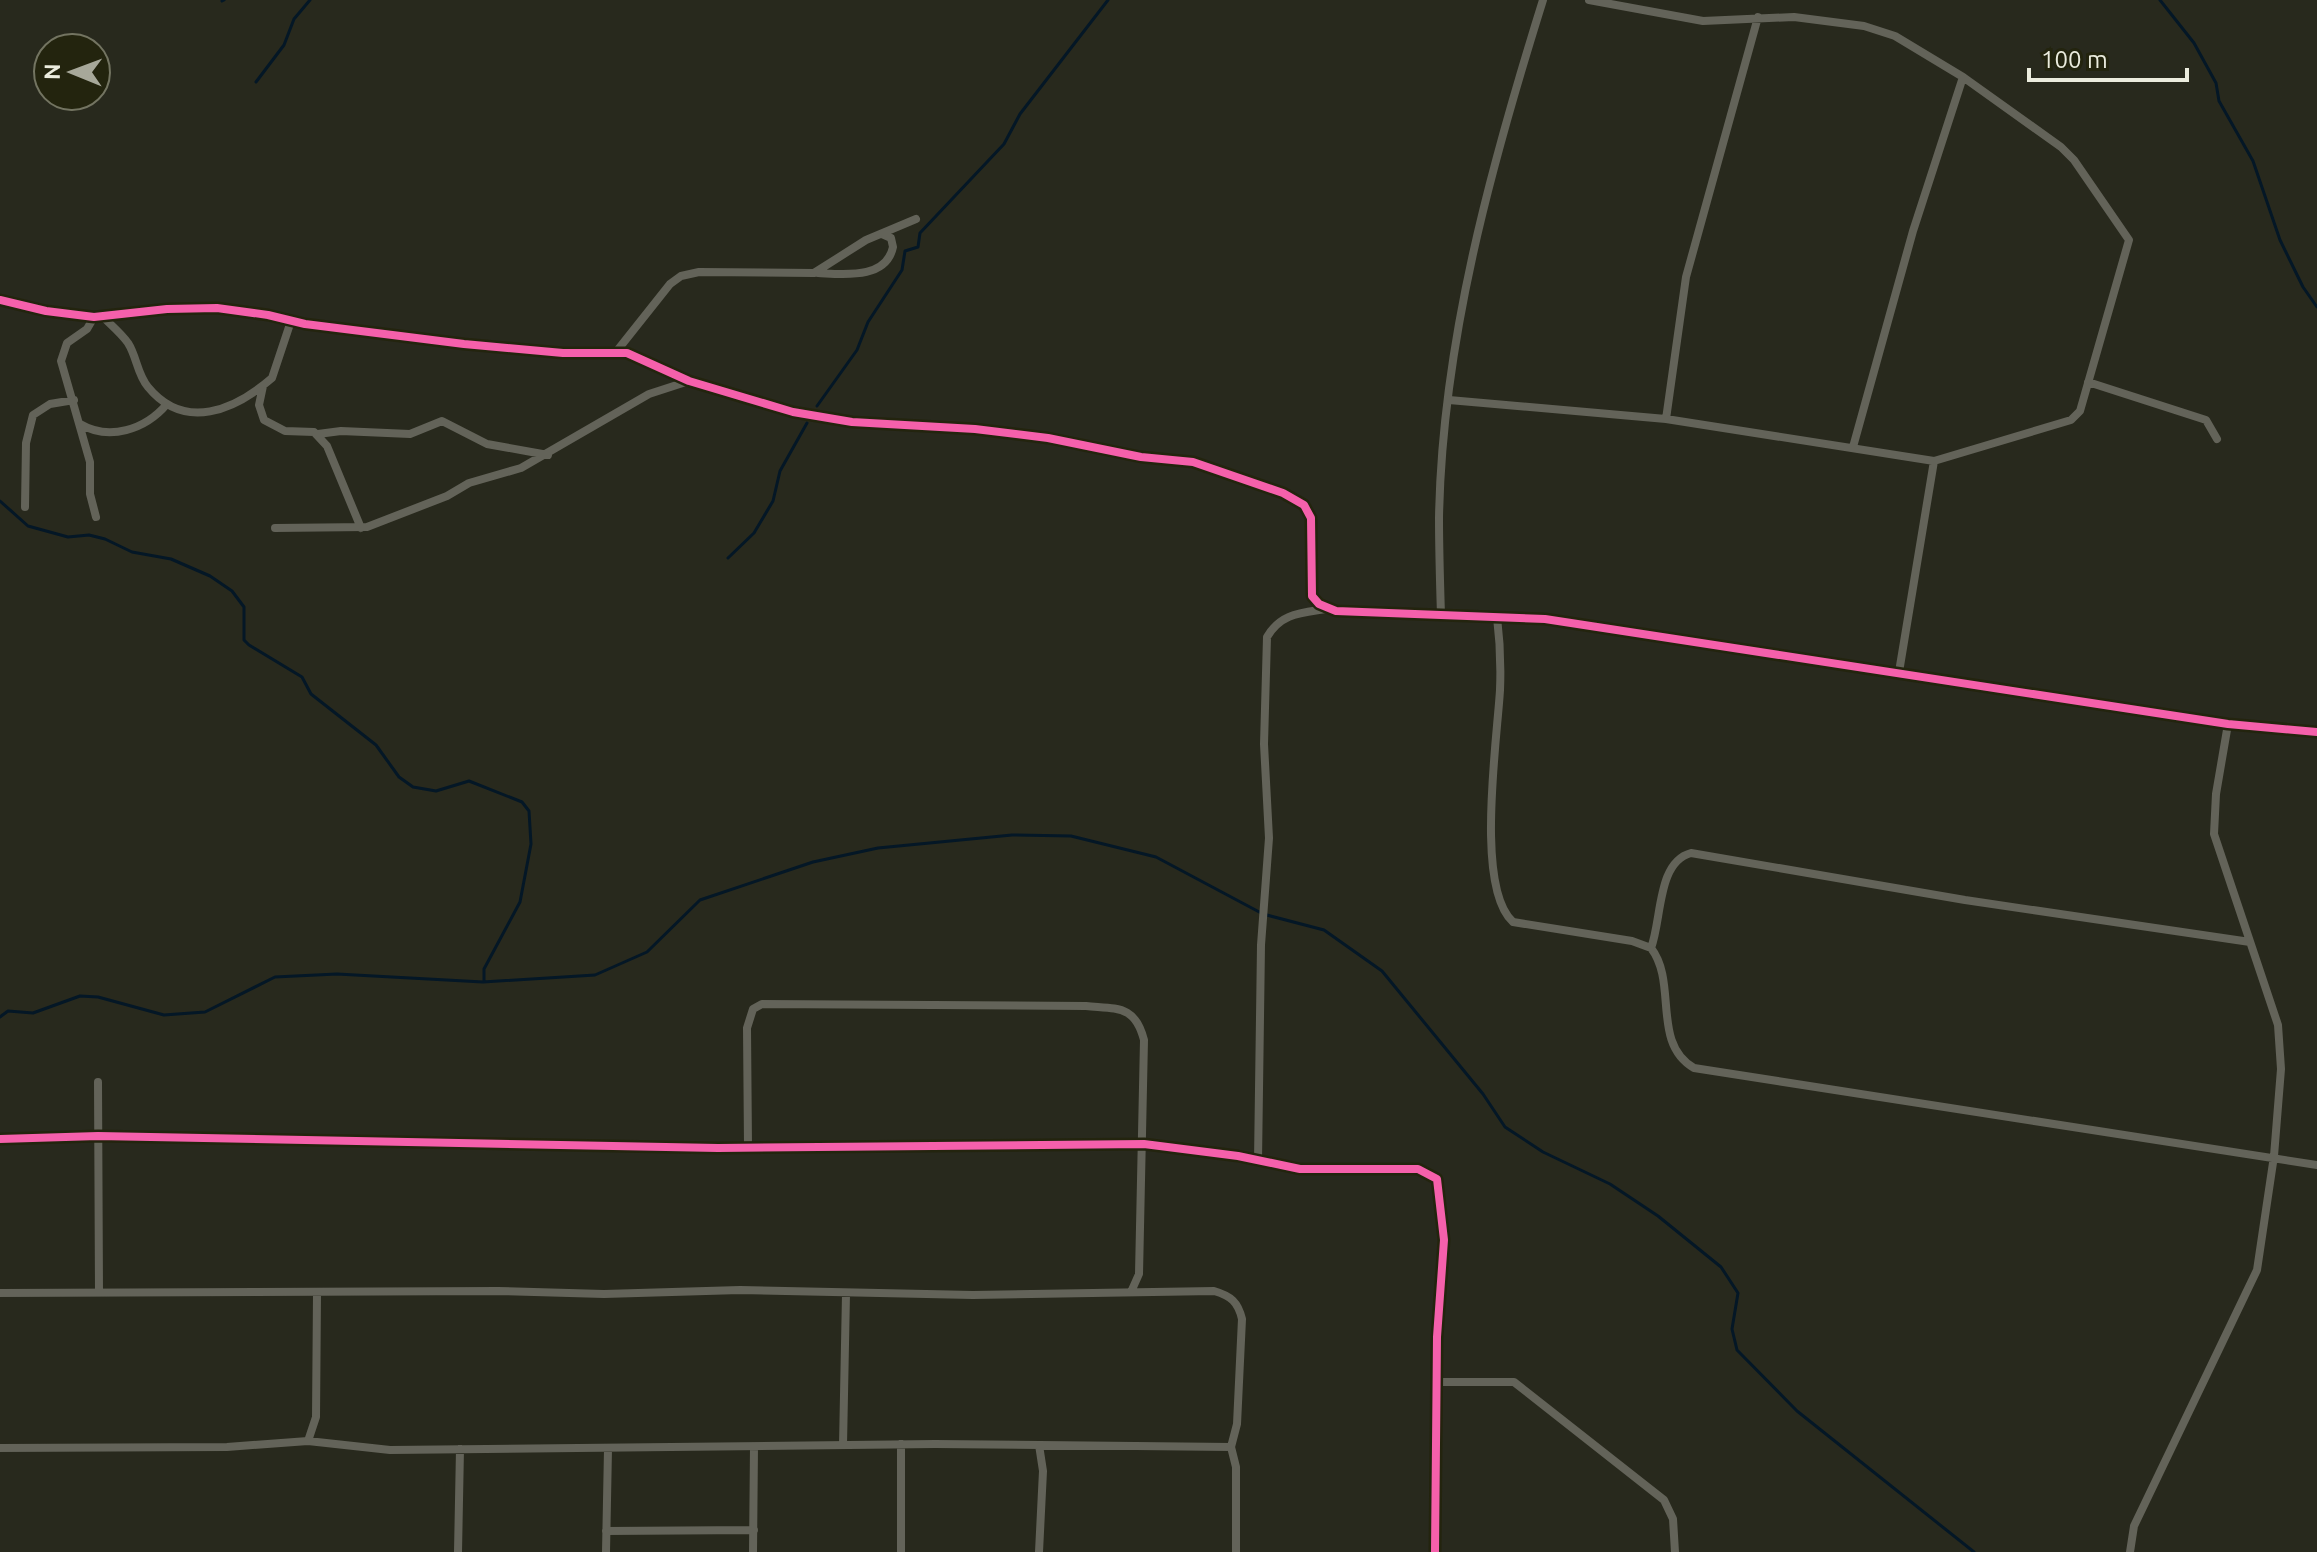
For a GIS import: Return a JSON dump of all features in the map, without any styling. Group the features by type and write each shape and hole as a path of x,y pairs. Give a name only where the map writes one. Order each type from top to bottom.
{"street":[{"path":"1441,615 1439,516 1449,400 1464,304 1499,146 1543,0"},
{"path":"1449,400 1666,419 1934,461 2071,420 2080,411 2128,247 2127,234 2068,153 1963,77 1895,36 1864,26 1794,17 1703,21 1589,0"},
{"path":"1666,419 1686,277 1758,17"},
{"path":"1853,447 1913,231 1963,77"},
{"path":"814,273 882,234 916,219"},
{"path":"616,352 670,284 681,276 699,272 856,274 883,264 891,256 891,238 882,234"},
{"path":"0,300 46,311 98,316 198,308 464,344 563,353 616,352 639,356 689,381 808,415 852,422 975,429 1209,466 1283,493 1304,505 1311,518 1312,596 1326,609"},
{"path":"98,316 129,345 137,371 149,388 167,404 187,413 211,412 263,386 272,378 291,321"},
{"path":"96,517 90,494 90,462 74,400 62,370 63,351 98,316"},
{"path":"275,528 361,528 548,455 649,394 689,381"},
{"path":"2088,382 2206,420 2217,439"},
{"path":"263,386 259,405 264,420 285,431 410,434 442,421 487,444 548,455"},
{"path":"25,507 26,443 33,415 50,404 74,400"},
{"path":"80,424 100,433 116,433 150,420 167,404"},
{"path":"318,434 330,453 361,528"},
{"path":"1899,672 1934,461"},
{"path":"1258,1161 1261,945 1269,851 1264,744 1267,637 1274,625 1286,616 1326,609 1352,614 1545,619 2228,724 2317,732"},
{"path":"1497,617 1500,688 1491,783 1496,900 1513,922 1632,941 1651,948"},
{"path":"2130,1552 2134,1526 2257,1270 2274,1156 2281,1046 2214,834 2215,804 2228,724"},
{"path":"2250,942 1965,900 1691,853 1680,856 1670,869 1651,948 1663,975 1672,1045 1684,1062 1694,1068 2317,1165"},
{"path":"748,1146 748,1018 762,1004 813,1001 1086,1006 1129,1012 1139,1022 1144,1040 1139,1274 1131,1292"},
{"path":"98,1082 99,1292"},
{"path":"0,1139 98,1136 748,1146 1144,1144 1300,1169 1418,1169 1437,1179 1444,1240 1437,1337 1439,1382 1435,1552"},
{"path":"0,1293 1214,1291 1228,1295 1238,1305 1242,1319 1237,1424 1231,1447 1236,1467 1236,1552"},
{"path":"308,1441 316,1417 317,1294"},
{"path":"843,1445 846,1294"},
{"path":"1439,1382 1514,1382 1664,1500 1673,1519 1675,1552"},
{"path":"0,1448 227,1447 308,1441 390,1450 901,1444 1231,1447"},
{"path":"901,1444 901,1552"},
{"path":"1039,1445 1043,1471 1039,1552"},
{"path":"753,1552 754,1447"},
{"path":"458,1552 460,1449"},
{"path":"606,1552 608,1449"},
{"path":"606,1531 754,1530"}],"waterway":[{"path":"256,82 284,45 294,19 310,0"},
{"path":"817,406 857,350 868,322 902,270 905,251 918,247 920,233 1004,144 1020,114 1108,0"},
{"path":"2160,0 2194,43 2216,83 2219,101 2253,161 2280,240 2303,287 2317,307"},
{"path":"728,558 754,533 773,501 780,471 807,423"},
{"path":"0,501 28,526 68,537 89,535 132,552 171,559 210,576 232,591 244,607 244,640 302,677 311,694 376,745 399,777 413,787 436,791 469,781 522,802 529,811 531,844 520,902 484,969 484,981"},
{"path":"0,1017 8,1011 33,1013 80,996 98,997 164,1015 205,1012 275,977 337,974 483,982 595,975 647,952 700,900 813,862 878,848 1012,835 1071,836 1156,857 1263,914 1324,930 1382,971 1483,1094 1505,1127 1543,1152 1610,1184 1658,1216 1721,1267 1738,1293 1732,1329 1737,1350 1797,1411 1974,1552"}],"cycle path":[{"path":"0,300 46,311 94,317 167,309 217,308 305,324 464,344 563,353 627,353 689,381 793,412 852,422 975,429 1048,438 1141,457 1193,462 1283,493 1304,505 1311,518 1312,596 1319,604 1336,611 1545,619 2228,724 2317,732"},
{"path":"0,1139 98,1136 718,1148 1144,1144 1238,1156 1300,1169 1418,1169 1437,1179 1444,1240 1437,1337 1435,1552"}]}
